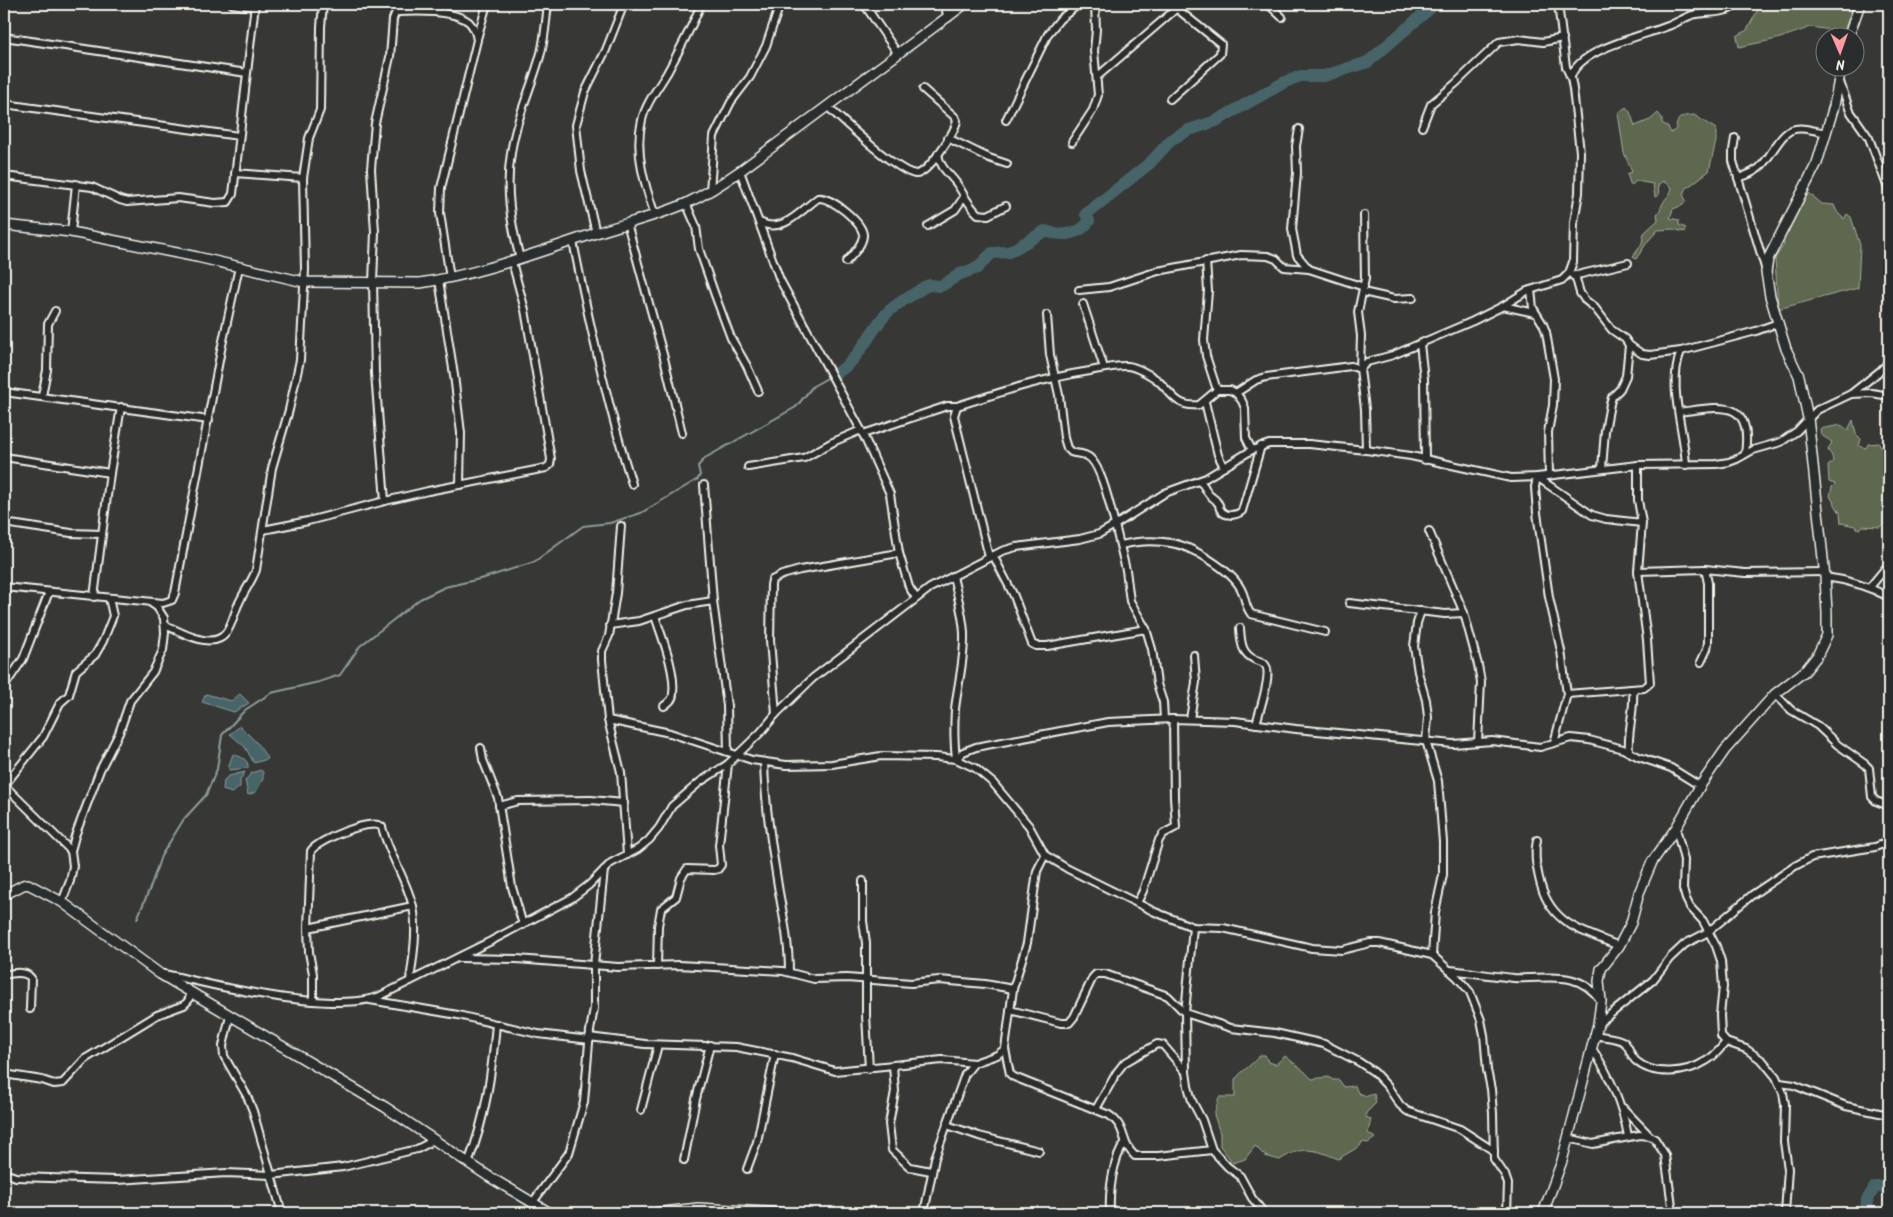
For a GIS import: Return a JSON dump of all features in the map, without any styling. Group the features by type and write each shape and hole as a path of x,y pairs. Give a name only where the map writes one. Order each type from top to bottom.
{"street":[{"path":"4,176 76,184 99,189 114,198 127,202 178,198 223,204 228,202 231,199 235,172 254,6 232,4"},
{"path":"165,626 206,641 222,638 227,632 239,602 256,570 272,468 289,410 300,360 305,244 304,178 309,138 320,110 323,4"},
{"path":"450,278 440,213 441,188 487,4"},
{"path":"263,530 308,521 385,500 546,468 550,465 551,460 516,261 508,189 509,165 516,131 542,51 548,4"},
{"path":"596,233 582,171 576,125 585,92 606,50 624,4"},
{"path":"655,215 645,185 642,164 641,122 652,96 666,73 701,4"},
{"path":"710,191 714,136 720,120 750,77 758,62 774,27 780,4"},
{"path":"864,4 898,54"},
{"path":"944,4 948,18"},
{"path":"4,225 71,232 197,257 304,282 420,283 450,278 516,261 655,215 710,191 828,107 965,4"},
{"path":"1006,120 1048,34 1060,19 1079,4"},
{"path":"1072,142 1097,102 1098,76 1094,51 1096,30 1095,4"},
{"path":"1268,4 1282,17"},
{"path":"1558,4 1566,67 1571,78 1580,152 1580,180 1574,222 1573,262 1569,273 1562,280"},
{"path":"1571,78 1576,66 1601,50 1692,16 1728,10 1736,4"},
{"path":"1852,28 1860,4"},
{"path":"1098,76 1174,6 1221,44 1222,50 1220,54 1170,99"},
{"path":"385,500 375,372 373,282 375,239 371,156 377,114 388,68 394,14 411,12 450,14 470,23 475,31 477,40"},
{"path":"4,37 247,73"},
{"path":"1422,127 1431,104 1499,42 1519,39 1543,42 1563,38"},
{"path":"1766,272 1768,259 1817,163 1839,79"},
{"path":"1839,79 1850,111 1869,138 1889,191"},
{"path":"828,107 869,143 904,170 919,174 928,167 938,154 957,124 957,119 922,89"},
{"path":"4,104 239,136"},
{"path":"1738,178 1763,165 1781,137 1788,131 1808,129 1826,133"},
{"path":"1298,130 1296,146 1297,173 1292,229 1297,255 1309,269"},
{"path":"948,138 989,158 1007,164"},
{"path":"1543,1213 1562,1161 1598,1024 1602,1002 1600,975 1605,963 1619,946 1631,923 1639,893 1652,862 1676,828 1700,786 1725,750 1775,694 1805,671 1823,646 1827,635 1825,575 1808,418 1799,376 1786,349 1778,323 1770,296 1766,272 1733,161 1735,138"},
{"path":"938,154 942,168 956,183 964,197 978,214 988,215 1006,206"},
{"path":"1880,168 1889,166"},
{"path":"928,167 942,168"},
{"path":"740,171 780,280 862,432 890,494 899,553 909,587 916,598"},
{"path":"235,172 304,178"},
{"path":"71,232 76,184"},
{"path":"928,226 955,210 964,197"},
{"path":"760,222 772,227 781,225 818,198 825,198 848,214 858,223 862,231 862,242 846,262"},
{"path":"686,203 696,226 699,249 715,295 732,338 758,391"},
{"path":"1364,215 1365,260 1363,290 1358,312 1362,336 1360,369 1365,409 1366,450"},
{"path":"627,223 664,358 682,433"},
{"path":"573,241 596,352 617,436 632,484"},
{"path":"1079,290 1108,286 1158,271 1206,261 1250,255 1268,256 1276,259 1284,267 1309,269 1363,290 1394,299 1413,298"},
{"path":"1206,261 1208,291 1204,340 1206,356 1217,390"},
{"path":"1360,369 1368,362 1393,355 1420,344 1503,306 1531,290 1575,275 1628,263"},
{"path":"4,587 149,602 168,603 172,600 175,593 221,350 239,267"},
{"path":"1575,275 1580,292 1585,300 1595,308 1612,330 1626,338 1629,345 1626,376 1612,397 1608,413 1602,468"},
{"path":"439,280 453,365 461,433 460,484"},
{"path":"1531,290 1531,300 1535,313 1546,332 1554,379 1553,405 1548,432 1550,476"},
{"path":"1083,304 1104,368"},
{"path":"1503,306 1535,313"},
{"path":"42,396 47,370 48,324 55,311"},
{"path":"1046,315 1064,438 1067,448 1071,452 1087,456 1094,462 1105,487 1116,525 1130,601 1146,629 1154,655 1158,684 1163,702 1164,719"},
{"path":"1629,345 1642,354 1650,355 1681,351 1756,331 1778,323"},
{"path":"1420,344 1424,379 1425,460"},
{"path":"1681,351 1677,360 1675,391 1686,464"},
{"path":"368,1000 523,925 572,898 612,863 649,840 659,828 672,806 682,796 737,756 813,678 916,598 991,556 1016,547 1092,536 1116,525 1165,492 1206,478 1261,446 1309,444 1366,450 1511,478 1550,476 1638,465 1722,463 1737,459 1753,450 1781,442 1797,431 1817,410 1851,394 1889,362"},
{"path":"748,467 804,458 833,442 862,432 947,406 956,406 1054,377 1104,368 1128,366 1156,379 1173,398 1185,404 1199,405 1205,402 1217,390 1230,390 1236,393 1245,408 1246,438 1252,450"},
{"path":"1236,393 1256,380 1277,375 1351,366 1360,369"},
{"path":"4,392 209,420"},
{"path":"1851,394 1872,393 1889,396"},
{"path":"1205,402 1218,455 1224,467"},
{"path":"956,406 954,416 991,556 1014,596 1032,644 1047,646 1146,629"},
{"path":"94,597 110,473 121,407"},
{"path":"1679,412 1724,407 1731,409 1741,418 1746,427 1745,454"},
{"path":"1198,481 1202,483 1209,495 1218,502 1222,511 1233,515 1240,514 1261,446"},
{"path":"4,457 110,473"},
{"path":"1567,694 1632,689 1648,686 1651,679 1638,571 1642,523 1638,500 1638,465"},
{"path":"1536,477 1592,515 1606,519 1642,523"},
{"path":"1536,477 1537,513 1567,694 1554,743"},
{"path":"704,485 713,601 727,706 728,752"},
{"path":"4,522 71,532 102,534"},
{"path":"621,526 616,593 609,636 602,651 608,720 621,772 627,855"},
{"path":"1429,531 1464,613 1481,682 1478,742"},
{"path":"1120,545 1143,541 1176,544 1221,567 1242,590 1244,603 1251,614 1325,632"},
{"path":"776,714 770,640 770,586 772,580 800,570 899,553"},
{"path":"1870,586 1889,564"},
{"path":"1701,662 1708,642 1708,583 1705,569"},
{"path":"1638,571 1705,569 1745,573 1825,575 1870,586 1889,597"},
{"path":"953,576 964,634 955,709 954,741 956,759"},
{"path":"4,687 23,659 49,592"},
{"path":"71,851 4,786 43,737 60,703 69,695 76,671 86,664 99,648 112,621 112,608 109,598"},
{"path":"610,625 639,621 687,605 713,601"},
{"path":"62,902 70,881 73,866 71,851 100,770 119,733 126,708 136,692 153,672 160,658 164,643 165,626 162,612 149,602"},
{"path":"1349,602 1421,612 1464,613"},
{"path":"1421,612 1417,623 1414,646 1428,710 1426,741 1438,781 1443,842 1443,875 1435,912 1432,956"},
{"path":"655,616 670,663 674,694 671,700 664,706"},
{"path":"1240,628 1245,653 1251,658 1263,662 1268,670 1266,687 1256,724"},
{"path":"1190,719 1196,682 1194,655"},
{"path":"1629,752 1633,711 1632,689"},
{"path":"1775,694 1791,710 1818,726 1838,745 1865,764 1869,768 1872,797 1876,801 1889,806"},
{"path":"1137,903 1143,891 1159,840 1163,834 1176,827 1173,719"},
{"path":"956,759 963,752 976,748 1023,737 1108,722 1190,719 1453,744 1497,742 1540,747 1564,739 1590,740 1671,768 1700,786"},
{"path":"608,720 670,732 737,756 764,762 832,764 881,756 936,756 956,759 975,768 994,783 1028,826 1044,854 1068,869 1137,903 1193,927 1223,928 1312,948 1342,950 1370,943 1379,943 1432,956 1449,970 1470,992 1482,1020 1487,1070 1491,1089 1494,1159 1506,1175 1508,1184 1508,1213"},
{"path":"481,748 483,760 498,798 512,887 523,925"},
{"path":"764,762 774,856 789,947 789,972"},
{"path":"657,966 659,956 658,926 661,909 676,896 681,878 687,869 714,870 718,869 720,865 719,845 728,764"},
{"path":"499,806 518,800 591,800 624,803"},
{"path":"313,1001 313,974 309,952 308,928 311,851 319,843 364,825 374,823 382,826 386,843 413,906 415,932 410,981"},
{"path":"1676,828 1684,860 1686,899 1690,908 1703,922 1716,946 1722,973 1720,1036 1726,1042 1738,1045 1754,1054 1771,1069 1780,1083 1785,1104 1784,1142 1788,1169 1785,1213"},
{"path":"1537,840 1535,858 1542,892 1552,911 1582,931 1619,946"},
{"path":"1598,1024 1653,980 1670,958 1685,944 1708,932 1752,895 1795,866 1812,858 1875,847 1889,842"},
{"path":"1875,847 1889,850"},
{"path":"1044,854 1037,870 1027,943 1013,989 1005,1049 1010,1074 1096,1109 1117,1120 1122,1126 1125,1143 1132,1153 1139,1156 1212,1150"},
{"path":"533,1202 569,1153 585,1097 589,1039 594,1008 594,965 604,870"},
{"path":"863,881 862,921 866,943 865,978 869,1069"},
{"path":"4,895 28,884 62,902 160,974 384,1107 468,1163 550,1213"},
{"path":"308,928 413,906"},
{"path":"1193,927 1186,1013 1186,1072 1192,1101 1202,1120 1212,1150 1228,1167 1240,1176 1252,1198 1264,1213"},
{"path":"457,958 517,959 618,968 678,965 789,972 814,978 865,978 906,982 958,981 1013,989"},
{"path":"1449,970 1516,978 1544,977 1570,979 1588,986 1602,1002"},
{"path":"4,975 25,973 29,975 31,978 30,1009"},
{"path":"1010,1010 1061,1023 1069,1023 1093,977 1100,973 1168,996 1186,1013 1231,1028 1275,1033 1324,1044 1374,1072 1388,1087 1400,1106 1407,1111 1460,1129 1494,1151"},
{"path":"160,974 188,978 281,998 313,1001 368,1000 458,1015 552,1037 658,1045 736,1047 775,1054 836,1071 942,1060 974,1063 997,1055 1005,1049"},
{"path":"4,1074 42,1080 54,1084 63,1083 85,1059 157,1015 184,1005 191,993"},
{"path":"230,1016 222,1046 224,1056 248,1096 282,1213"},
{"path":"468,1163 482,1122 492,1068 496,1024"},
{"path":"1594,1035 1620,1040 1627,1045 1636,1061 1643,1066 1661,1071 1682,1069 1707,1061 1726,1042"},
{"path":"1096,1109 1120,1067 1129,1059 1157,1044 1163,1045 1186,1072"},
{"path":"641,1110 658,1045"},
{"path":"684,1160 696,1099 710,1045"},
{"path":"1591,1047 1603,1064 1622,1107 1628,1136"},
{"path":"747,1169 757,1142 775,1054"},
{"path":"924,1213 931,1171 965,1074 974,1063"},
{"path":"893,1066 895,1091 889,1124 892,1150 910,1166 931,1171"},
{"path":"1780,1083 1794,1085 1846,1106 1889,1115"},
{"path":"1622,1107 1655,1139 1665,1154 1673,1213"},
{"path":"947,1125 996,1141 1039,1151"},
{"path":"1568,1138 1599,1144 1639,1134 1650,1136"},
{"path":"4,1173 16,1177 117,1180 226,1173 271,1175 344,1167 417,1149 427,1144 432,1138"},
{"path":"1110,1213 1110,1190 1118,1154 1125,1143"},
{"path":"655,1213 698,1208 785,1213"}],"green space":[{"path":"1759,4 1853,4 1845,28 1811,27 1777,39 1739,47 1737,36 1747,30 1760,6"},
{"path":"1626,107 1635,126 1650,120 1658,113 1662,118 1662,123 1668,127 1671,133 1676,129 1679,119 1690,115 1694,115 1716,129 1716,141 1709,171 1688,187 1683,194 1686,201 1683,205 1673,209 1670,218 1679,220 1679,225 1686,228 1684,232 1673,229 1658,230 1636,259 1633,257 1642,243 1644,233 1658,220 1657,214 1672,188 1663,181 1658,185 1659,195 1655,197 1653,184 1636,181 1631,186 1627,174 1632,172 1624,153 1618,113"},
{"path":"1809,193 1822,204 1834,205 1837,212 1844,219 1847,214 1851,217 1860,245 1858,288 1778,309 1775,258 1784,245 1782,234"},
{"path":"1853,420 1856,434 1861,439 1859,446 1866,448 1868,444 1879,443 1880,446 1884,445 1887,449 1883,458 1884,466 1889,471 1889,518 1880,527 1863,526 1860,529 1841,523 1840,513 1830,496 1832,487 1835,484 1829,482 1828,466 1833,462 1828,450 1832,442 1821,435 1820,429 1841,425 1848,430"},
{"path":"1260,1055 1265,1055 1268,1062 1276,1064 1285,1056 1312,1079 1328,1077 1333,1080 1339,1080 1344,1087 1355,1086 1358,1093 1367,1096 1374,1094 1376,1103 1366,1113 1366,1117 1371,1119 1368,1133 1375,1138 1368,1143 1362,1142 1360,1146 1338,1159 1315,1151 1302,1150 1280,1160 1265,1156 1255,1146 1245,1159 1233,1163 1220,1146 1220,1133 1214,1115 1219,1097 1235,1097 1235,1079"}],"water":[{"path":"206,694 231,701 240,694 249,703 234,712 202,702"},
{"path":"240,726 257,743 268,759 254,763 245,747 230,734"},
{"path":"233,754 246,760 248,768 229,770"},
{"path":"260,770 263,772 263,779 256,792 248,795 245,780 252,773"},
{"path":"245,772 240,780 240,787 232,793 223,790 224,780 229,776"}],"waterway":[{"path":"832,375 841,370 856,356 879,322 890,310 924,287 943,285 960,274 977,268 992,253 1009,252 1045,231 1069,234 1080,230 1089,221 1086,214 1150,163 1172,139 1189,130 1216,121 1285,82 1301,76 1324,76 1368,62 1435,4"},
{"path":"137,919 161,856 184,819 206,795 217,769 222,735 245,710 271,693 340,675 360,646 420,599 445,587 484,578 534,562 583,526 610,523 641,513 698,479 700,475 698,466 705,458 796,407 813,386 831,376"},
{"path":"1866,1213 1867,1200 1875,1187 1889,1186"}]}
